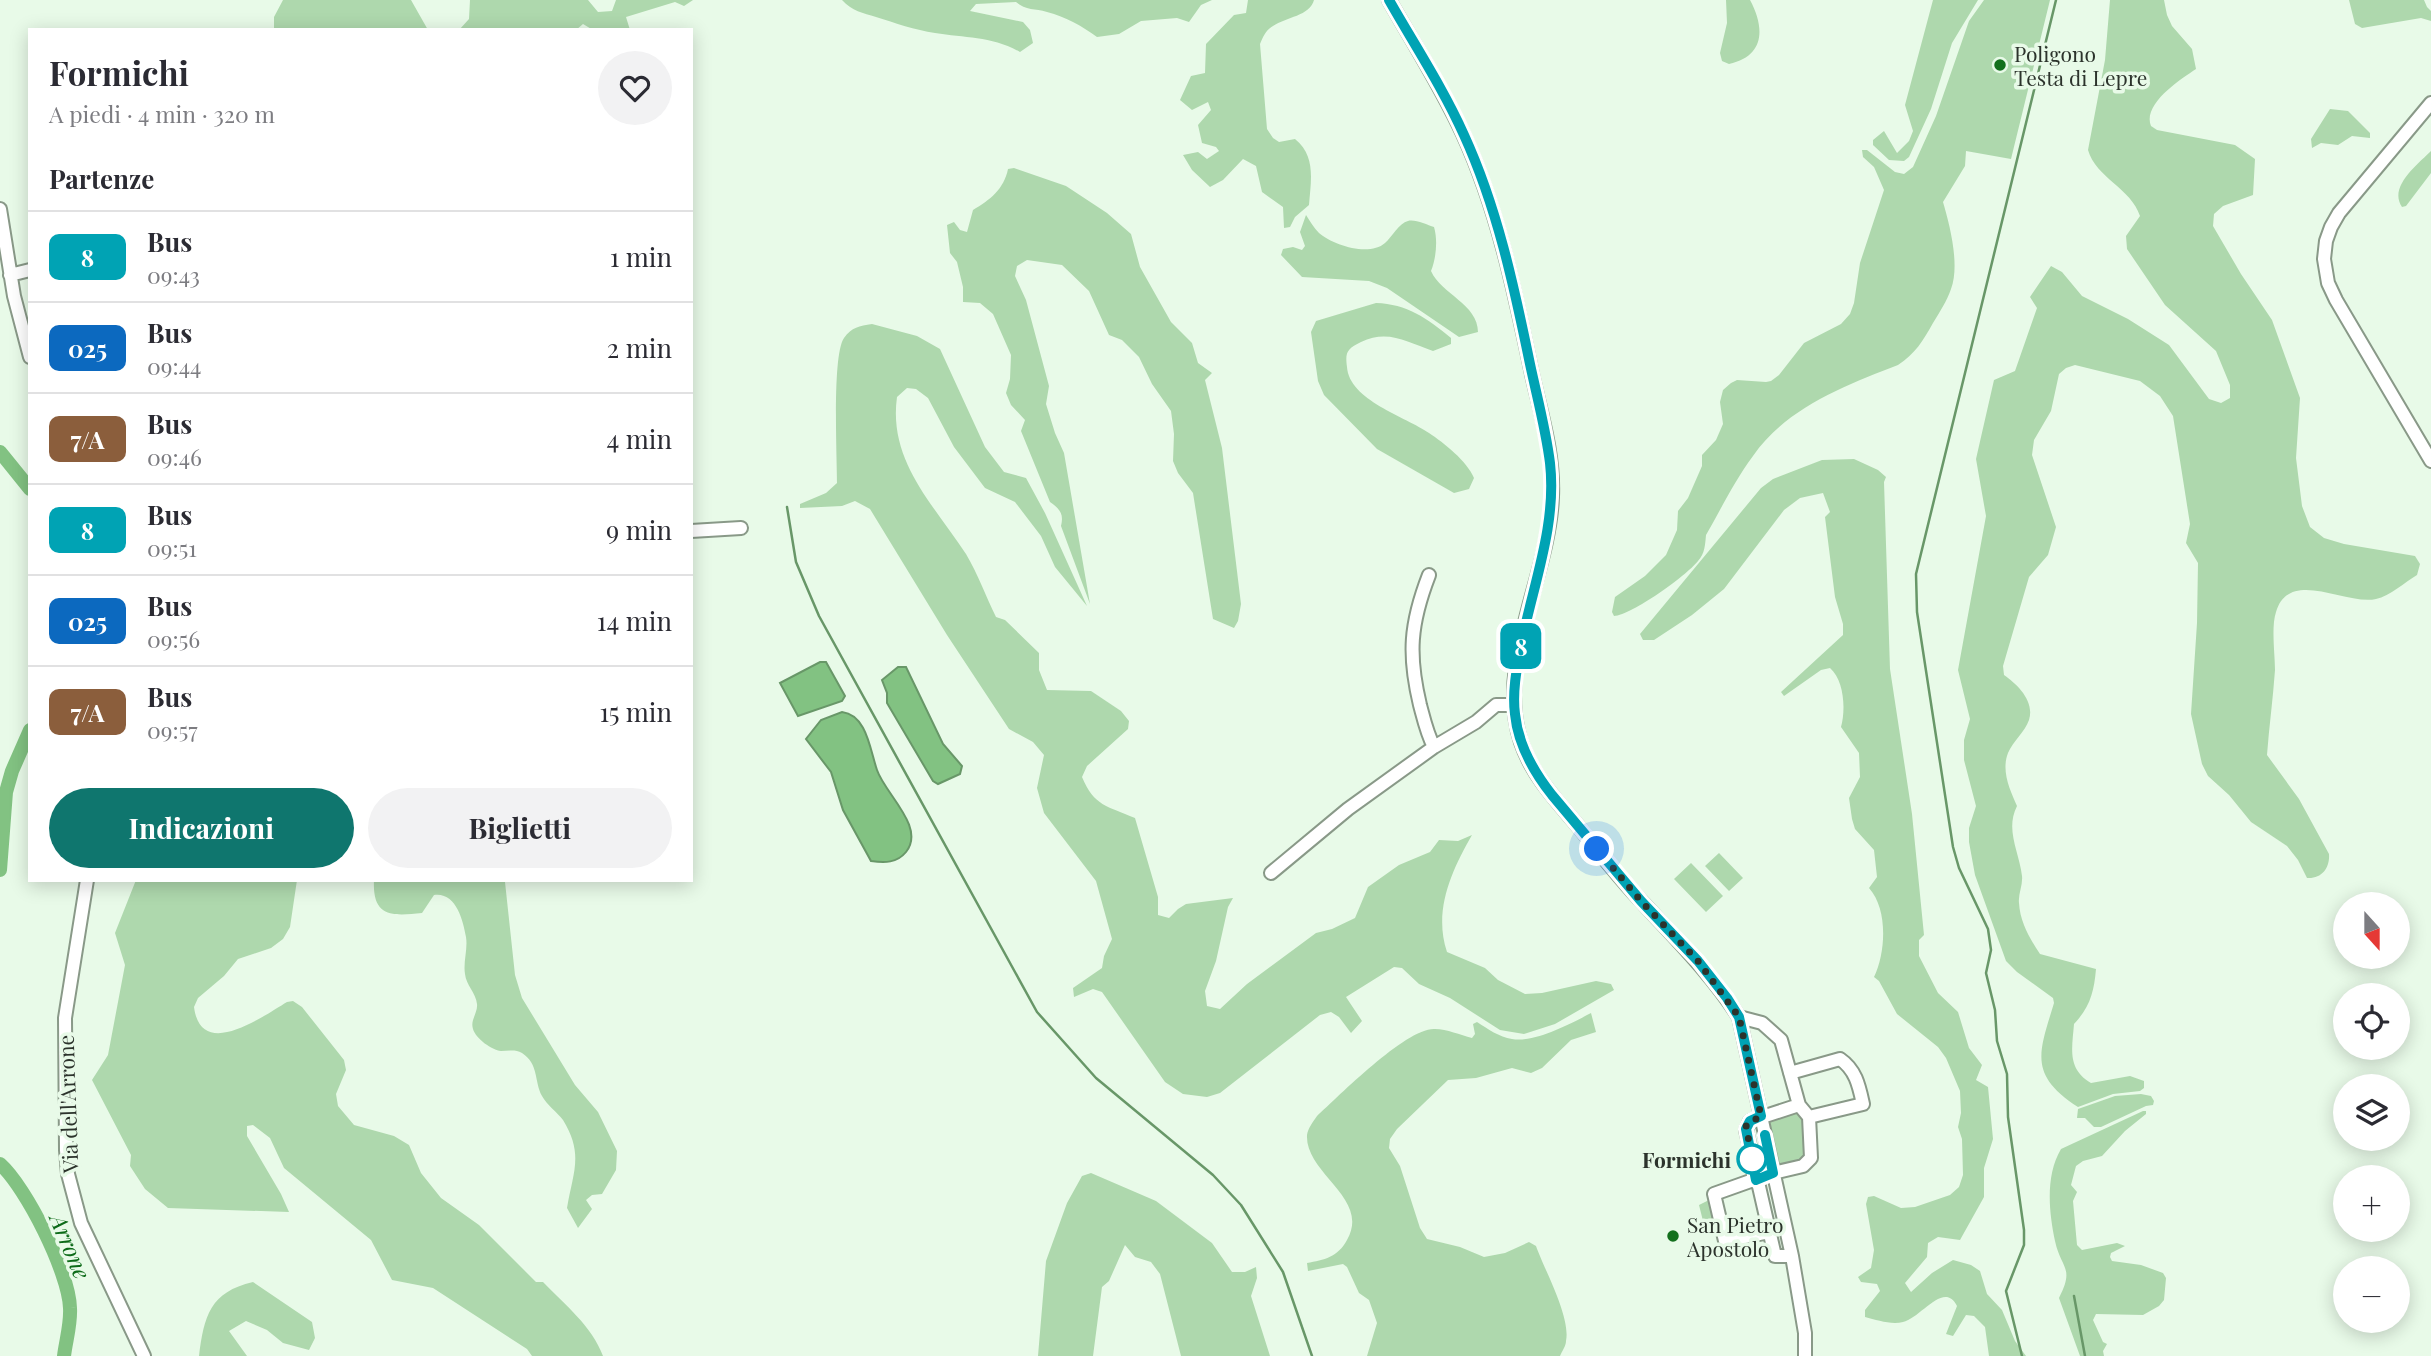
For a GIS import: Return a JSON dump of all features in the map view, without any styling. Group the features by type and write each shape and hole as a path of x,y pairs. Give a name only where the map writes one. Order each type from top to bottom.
{"street":[{"path":"1389,0 1456,118 1472,153 1498,229 1547,444 1552,486 1549,527 1520,652 1514,705 1522,746 1539,779 1641,901 1698,961 1739,1017 1792,1256 1805,1333 1805,1356"},
{"path":"2431,103 2339,214 2326,241 2324,258 2327,278 2336,300 2431,461"},
{"path":"0,209 10,275 28,349"},
{"path":"10,275 28,271"},
{"path":"693,531 741,528"},
{"path":"1429,575 1419,606 1411,658 1428,735 1434,747"},
{"path":"1271,873 1348,809 1434,747 1476,722 1496,705 1514,705"},
{"name":"Via dell'Arrone","path":"87,882 65,1018 65,1150 68,1174 81,1223 144,1356"},
{"path":"1739,1017 1762,1023 1781,1040 1799,1105 1809,1117 1811,1158 1803,1166 1773,1173 1714,1194 1725,1241 1769,1232"},
{"path":"1790,1073 1840,1059 1853,1070 1863,1104 1809,1117"},
{"path":"1792,1256 1774,1256 1746,1129 1750,1121 1761,1116 1799,1105"}],"shaded area":[{"path":"283,0 411,0 427,28 274,28 274,17"},
{"path":"470,0 588,0 598,12 612,11 616,0 693,0 684,6 675,2 626,17 629,28 590,28 583,24 578,28 461,28 469,19"},
{"path":"842,0 1212,0 1201,5 1189,22 1177,18 1141,21 1119,34 1097,37 1067,19 1027,8 1016,2 976,4 970,11 1023,22 1030,30 1033,43 1020,52 989,40 905,26 858,11"},
{"path":"1248,0 1314,0 1308,10 1271,28 1260,44 1267,129 1279,142 1295,139 1306,153 1311,169 1309,205 1295,217 1290,227 1284,228 1283,207 1262,192 1256,166 1243,159 1223,180 1210,187 1192,170 1183,155 1198,152 1207,159 1219,151 1216,147 1202,143 1198,125 1211,110 1208,102 1192,110 1180,100 1191,76 1205,73 1206,44 1234,15 1246,13"},
{"path":"1726,0 1750,0 1759,30 1759,40 1750,55 1729,64 1722,61 1720,53 1727,23"},
{"path":"1933,0 1978,0 1952,43 1931,109 1909,157 1904,161 1889,160 1873,145 1873,140 1884,131 1897,153 1909,141 1913,131 1905,105"},
{"path":"1984,0 2050,0 2011,159 1966,151 1965,166 1943,202 1953,246 1954,279 1926,336 1914,352 1898,365 1818,400 1782,424 1740,475 1706,535 1703,552 1698,561 1658,594 1633,609 1614,616 1612,612 1615,597 1645,576 1666,555 1677,530 1678,511 1688,498 1702,466 1702,455 1716,440 1723,424 1720,402 1723,390 1737,380 1771,381 1779,375 1804,343 1841,324 1850,314 1860,263 1884,190 1874,167 1863,157 1862,150 1867,150 1895,172 1904,174 1913,167 1936,116 1969,21"},
{"path":"2110,0 2164,0 2172,26 2192,49 2196,69 2157,101 2152,109 2151,126 2157,130 2235,145 2255,159 2253,195 2223,206 2214,214 2213,226 2272,320 2300,398 2296,458 2302,506 2310,527 2324,538 2344,544 2415,556 2420,564 2417,575 2376,599 2364,600 2306,590 2293,592 2283,599 2276,612 2273,633 2275,670 2267,755 2299,799 2329,854 2324,872 2317,877 2307,878 2287,846 2251,822 2229,795 2208,776 2202,764 2191,714 2198,563 2186,543 2190,524 2173,416 2160,396 2140,381 2075,365 2059,374 2051,411 2034,440 2032,455 2056,527 2048,555 2029,577 2003,666 2004,675 2019,688 2027,700 2030,713 2027,724 2008,753 2005,767 2017,806 2012,824 2022,876 2020,910 2026,930 2040,954 2096,969 2090,999 2074,1024 2073,1058 2078,1071 2091,1083 2130,1076 2144,1081 2144,1088 2140,1091 2113,1094 2078,1107 2051,1084 2044,1073 2042,1049 2053,998 2006,961 1975,875 1969,828 1976,806 1964,760 1964,740 1970,719 1958,670 1986,516 1976,459 1994,380 2015,371 2037,308 2030,297 2051,266 2062,272 2082,296 2128,319 2169,345 2209,399 2221,403 2230,398 2230,385 2216,351 2165,305 2127,249 2126,236 2140,216 2129,198 2098,168 2088,150 2105,60"},
{"path":"2349,0 2424,0 2431,11 2431,21 2421,18 2362,28 2355,24"},
{"path":"2330,109 2348,111 2370,133 2370,138 2352,136 2338,145 2321,143 2312,148 2311,139"},
{"path":"2431,151 2431,173 2406,206 2402,207 2399,192 2406,176"},
{"path":"1014,168 1066,186 1107,213 1131,234 1140,267 1171,322 1192,343 1198,363 1212,373 1205,380 1222,448 1241,604 1234,628 1213,619 1193,493 1178,473 1173,461 1171,411 1152,384 1139,357 1122,340 1109,335 1089,291 1062,265 1027,260 1017,266 1015,276 1026,300 1049,386 1046,404 1064,453 1090,604 1061,526 1060,512 1050,502 1021,431 1025,420 1011,405 1006,393 1010,379 1011,355 993,314 980,303 963,302 963,287 957,262 950,253 947,225 954,222 960,230 967,232 973,210 995,193 1008,169"},
{"path":"1306,215 1317,231 1325,237 1351,248 1361,249 1378,247 1385,243 1408,221 1434,227 1436,249 1431,271 1443,286 1466,306 1476,322 1478,332 1459,337 1387,288 1369,281 1302,277 1281,255 1283,249 1293,247 1302,250 1305,246 1300,232"},
{"path":"1376,303 1397,306 1416,313 1451,338 1451,344 1433,351 1397,338 1371,338 1356,344 1348,352 1346,362 1350,379 1368,398 1429,433 1455,453 1474,478 1469,489 1454,493 1377,449 1324,395 1318,381 1311,332 1316,321"},
{"path":"872,324 917,336 940,349 985,447 1004,472 1026,478 1045,513 1087,606 1055,567 1041,536 1015,502 985,488 954,447 928,398 916,389 907,388 897,397 899,442 906,462 928,500 966,554 996,617 1005,620 1039,653 1039,670 1047,690 1091,691 1121,711 1129,721 1128,729 1087,766 1082,777 1091,794 1102,804 1135,818 1158,897 1158,915 1169,918 1186,904 1233,898 1228,907 1216,961 1205,991 1207,1006 1220,1009 1247,984 1316,933 1355,918 1368,887 1399,865 1430,852 1439,840 1458,841 1472,835 1452,876 1443,906 1443,936 1447,952 1485,968 1498,980 1525,994 1596,981 1611,984 1614,990 1555,1024 1524,1034 1500,1030 1450,998 1419,984 1402,968 1394,967 1346,997 1362,1021 1351,1033 1339,1017 1331,1012 1320,1015 1220,1093 1207,1097 1183,1094 1165,1082 1102,992 1093,989 1074,997 1073,988 1102,968 1112,939 1096,881 1044,813 1037,788 1044,755 1033,742 1009,729 947,635 870,509 855,501 842,506 800,508 800,504 826,493 837,483 837,384 840,348 850,331"},
{"path":"1854,459 1878,470 1886,477 1884,482 1890,669 1912,814 1924,935 1919,940 1919,956 1938,993 1958,1012 1969,1048 1982,1065 1976,1080 1988,1087 1993,1139 1984,1168 1984,1197 1960,1240 1938,1237 1928,1243 1927,1257 1905,1283 1911,1292 1932,1273 1953,1260 1971,1265 1980,1271 1987,1294 2002,1310 2015,1341 2026,1356 1989,1356 1985,1327 1974,1316 1966,1315 1953,1336 1946,1334 1957,1306 1952,1299 1946,1297 1903,1322 1889,1323 1865,1317 1865,1310 1880,1291 1877,1284 1861,1282 1858,1277 1871,1268 1874,1250 1866,1204 1868,1197 1874,1196 1901,1208 1915,1207 1950,1195 1959,1187 1963,1175 1962,1139 1958,1127 1961,1113 1960,1091 1946,1058 1938,1047 1897,1014 1879,981 1874,977 1881,956 1883,931 1879,907 1869,888 1877,877 1874,850 1855,829 1852,819 1849,798 1860,777 1859,753 1841,727 1843,704 1841,687 1835,673 1830,668 1821,670 1784,696 1781,692 1843,635 1843,624 1835,597 1825,517 1830,512 1823,493 1800,498 1784,510 1724,589 1692,615 1654,640 1643,640 1640,634 1761,488 1773,479 1822,460"},
{"path":"820,662 826,662 845,696 842,701 798,716 780,683"},
{"path":"898,667 906,667 943,744 962,766 960,774 938,784 933,781 887,703 887,693 882,680"},
{"path":"842,712 850,715 862,726 881,779 908,821 911,842 906,852 895,860 871,861 843,810 831,772 806,739 821,720"},
{"path":"1719,853 1743,878 1729,891 1705,866"},
{"path":"1691,863 1723,896 1706,912 1674,879"},
{"path":"135,882 297,882 290,927 283,939 271,948 238,959 224,976 198,998 194,1007 199,1023 208,1031 220,1033 248,1024 287,1002 293,1001 302,1007 344,1060 346,1070 336,1094 338,1106 354,1125 394,1136 409,1145 421,1173 441,1198 479,1225 536,1282 543,1282 585,1325 603,1356 532,1356 527,1349 433,1288 392,1280 371,1240 284,1168 270,1138 253,1125 247,1126 247,1136 289,1212 168,1208 145,1189 130,1166 131,1155 92,1080 108,1055 125,965 115,933"},
{"path":"374,882 505,882 515,975 522,998 575,1085 598,1112 617,1151 616,1170 602,1194 592,1195 586,1200 592,1209 578,1228 567,1208 575,1153 563,1120 542,1096 534,1067 527,1057 517,1051 493,1049 481,1040 473,1029 477,1004 466,978 466,937 457,908 448,898 434,895 422,913 394,914 381,908 374,892"},
{"path":"1591,1013 1596,1032 1571,1040 1542,1068 1531,1073 1512,1068 1476,1078 1448,1080 1397,1129 1390,1139 1389,1148 1400,1166 1420,1228 1427,1239 1460,1247 1484,1257 1505,1253 1529,1242 1536,1246 1565,1319 1566,1343 1560,1356 1367,1356 1377,1323 1369,1300 1359,1293 1347,1267 1343,1264 1308,1271 1307,1263 1325,1259 1339,1250 1347,1240 1352,1225 1351,1211 1309,1149 1307,1135 1312,1123 1374,1064 1391,1050 1423,1031 1440,1029 1472,1038 1475,1034 1473,1024 1477,1022 1512,1039 1531,1038"},
{"path":"2115,1096 2151,1096 2153,1105 2101,1127 2094,1127 2085,1118 2077,1118 2078,1109"},
{"path":"1796,1110 1805,1120 1806,1154 1803,1161 1780,1169 1768,1117"},
{"path":"2146,1111 2146,1114 2125,1131 2102,1156 2083,1161 2076,1166 2071,1185 2077,1192 2073,1201 2077,1245 2082,1250 2117,1243 2125,1246 2111,1253 2112,1261 2141,1265 2163,1273 2166,1278 2164,1300 2143,1315 2096,1314 2093,1320 2103,1342 2107,1344 2103,1351 2104,1356 2080,1356 2059,1298 2066,1274 2051,1218 2052,1171 2061,1149"},
{"path":"1091,1173 1156,1201 1212,1243 1232,1272 1245,1272 1256,1267 1257,1278 1251,1296 1270,1356 1181,1356 1160,1274 1151,1262 1135,1257 1125,1245 1109,1281 1102,1287 1093,1356 1038,1356 1046,1261 1067,1203 1082,1176"},
{"path":"1711,1199 1716,1229 1703,1221 1699,1205"},
{"path":"253,1282 312,1322 315,1338 309,1350 283,1343 267,1330 246,1321 229,1331 247,1356 199,1356 207,1318 218,1299 239,1286"}],"waterway":[{"path":"2022,1356 2006,1291 2024,1245 2024,1230 2008,1117 2007,1074 1997,1041 1995,1010 1986,973 1991,950 1988,929 1959,868 1953,847 1917,612 1916,574 2056,0"},
{"name":"Arrone","path":"0,452 28,487"},
{"path":"787,507 796,562 819,616 1037,1012 1096,1078 1213,1175 1241,1205 1283,1272 1312,1356"},
{"name":"Arrone","path":"0,870 6,792 28,735"},
{"name":"Arrone","path":"0,1164 22,1191 33,1210 62,1274 70,1308 64,1356"},
{"path":"2074,1296 2085,1356"}],"bus line":[{"name":"8","path":"1389,0 1456,118 1472,153 1498,229 1550,459 1552,497 1549,527 1517,667 1514,712 1522,746 1539,779 1641,901 1698,961 1739,1017 1761,1116 1746,1125 1756,1180 1773,1173 1765,1135"}],"place":[{"name":"Poligono Testa di Lepre","path":"2000,65"},
{"name":"Formichi","path":"1752,1159"},
{"name":"San Pietro Apostolo","path":"1673,1236"}],"route":[{"path":"1597,849 1641,901 1698,961 1739,1017 1761,1116 1746,1125 1752,1159"}]}
